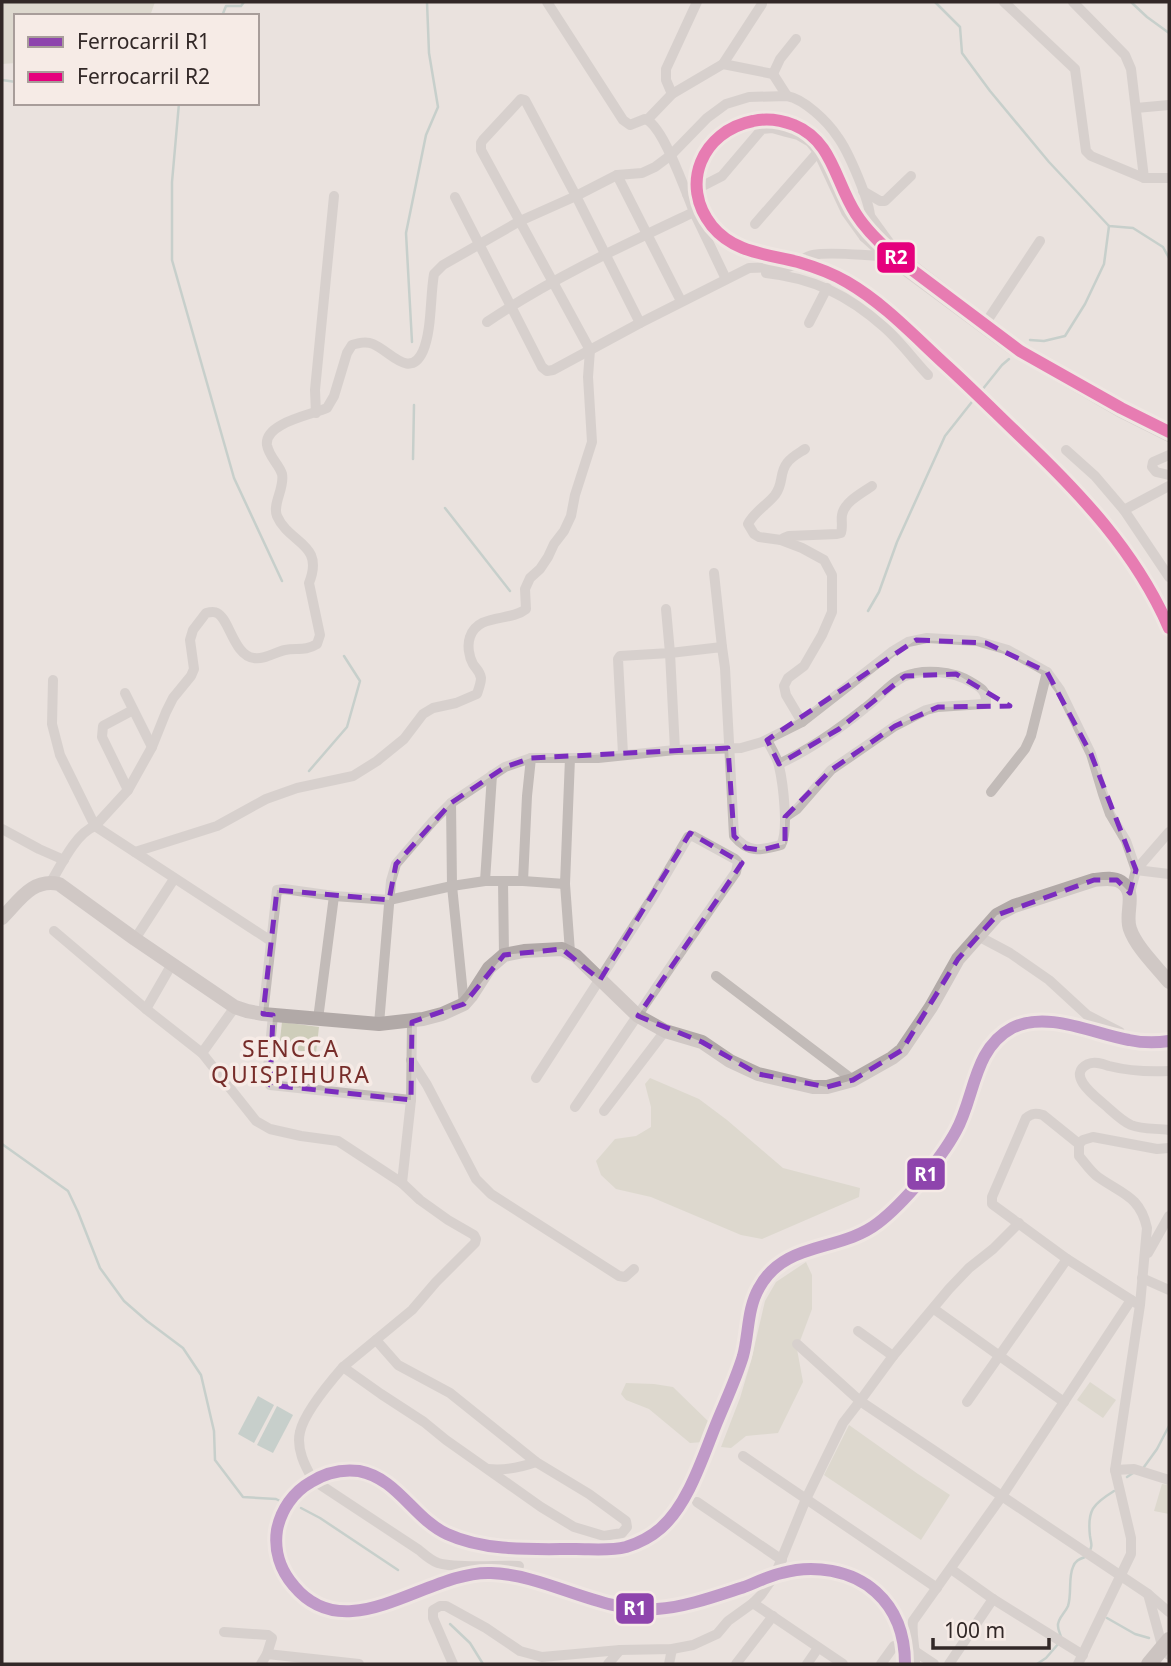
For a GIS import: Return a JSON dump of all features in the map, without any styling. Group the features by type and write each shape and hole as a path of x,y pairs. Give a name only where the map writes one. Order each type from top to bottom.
{"highway":[{"path":"1149,1664 1167,1648"}],"main road":[{"path":"2,918 32,888 42,883 59,884 235,1007 268,1015 379,1024 412,1021 442,1014 464,1004 489,968 504,955 562,949 570,952 638,1016 666,1031 702,1042 730,1061 758,1074 813,1087 827,1087 853,1080 902,1050 958,960 998,915 1014,906 1094,880 1117,880 1126,886 1130,893 1127,917 1131,932 1169,982"}],"street":[{"path":"547,2 623,120 630,125 648,119 672,94 723,64 762,4"},
{"path":"672,94 666,80 666,69 696,2"},
{"path":"1004,2 1075,69 1086,151 1091,156 1144,178 1169,178"},
{"path":"1073,2 1125,55 1130,69 1144,178"},
{"path":"773,74 796,39"},
{"path":"723,64 773,74 787,96"},
{"path":"51,882 81,836 95,826 128,789 152,747 173,698 191,676 194,669 190,640 193,630 206,612 221,615 234,640 247,656 254,658 290,649 314,647 319,641 309,583 313,557 276,515 282,476 266,442 272,431 282,424 327,408 352,345 362,342 372,344 404,363 412,363 418,358 423,351 430,321 434,274 450,261 520,221 617,175 642,173 655,167 671,155 707,118 726,104 749,97 787,96 808,105 837,136 863,191 870,216 896,252 1040,367 1169,438"},
{"path":"135,852 217,826 266,799 297,788 353,776 404,739 433,708 456,703 477,694 481,674 471,662 470,636 477,626 491,619 521,613 526,609 525,589 530,578 548,558 571,516 592,442 588,377 590,350 481,147 483,140 521,99 526,100 640,323"},
{"path":"1136,108 1169,105"},
{"path":"648,119 671,155 726,279"},
{"path":"687,194 722,176 762,130 772,128 798,135 810,142 818,152 846,212 864,237 885,256 1005,335"},
{"path":"755,224 818,152"},
{"path":"617,175 681,301"},
{"path":"863,191 885,201 911,177"},
{"path":"316,413 315,390 334,196"},
{"path":"454,197 542,367 547,371 554,370 681,301 749,268 792,267 806,257 816,255 885,256"},
{"path":"487,321 554,282 694,212"},
{"path":"864,237 870,216"},
{"path":"990,327 1040,241"},
{"path":"742,271 790,276 827,288 884,327 928,375"},
{"path":"808,323 827,288"},
{"path":"802,722 786,695 784,686 788,677 804,666 832,612 832,575 824,560 781,540 759,537 748,524 781,486 786,463 806,449"},
{"path":"1066,450 1124,510 1169,577"},
{"path":"1169,456 1153,463 1152,467 1156,472 1169,475"},
{"path":"781,540 789,536 841,533 842,513 846,505 872,486"},
{"path":"1124,510 1169,486"},
{"path":"715,573 725,668 734,836 746,848 761,850 781,845 785,838 779,764 767,740"},
{"path":"666,609 675,750"},
{"path":"379,1024 391,881 396,864 450,803 505,767 531,758 598,758 675,750 741,748 767,740 802,722 893,651 916,640 927,638 986,643 1021,656 1047,672 1060,690 1091,754 1110,814 1126,841 1136,870"},
{"path":"623,754 618,657 722,647"},
{"path":"991,792 1025,749 1036,724 1047,672"},
{"path":"779,764 839,729 905,676 923,673 956,674 981,688 986,695 984,704 938,706 895,726 831,769 797,808 785,817"},
{"path":"53,680 52,724 60,755 95,826 271,942"},
{"path":"125,693 152,747"},
{"path":"128,789 102,732 103,726 133,710"},
{"path":"523,881 531,758"},
{"path":"570,758 565,884 570,952"},
{"path":"485,881 492,775"},
{"path":"450,803 452,887 464,1004"},
{"path":"2,829 64,859"},
{"path":"1130,893 1136,870 1169,832"},
{"path":"536,1078 688,837 693,836 735,859 738,862 736,872 575,1107"},
{"path":"1136,870 1169,874"},
{"path":"135,939 174,879"},
{"path":"411,1100 270,1085 267,1079 268,1015 271,942 277,890 389,900 485,881 565,884"},
{"path":"503,881 504,955"},
{"path":"318,1019 334,896"},
{"path":"54,931 202,1053 256,1121 271,1129 338,1141 474,1235 475,1243 412,1310 343,1367 324,1388 300,1432 299,1446 313,1480 430,1560 454,1565 519,1566"},
{"path":"978,936 1010,953 1049,980 1087,1015 1120,1032"},
{"path":"146,1009 172,964"},
{"path":"716,976 853,1080"},
{"path":"202,1053 235,1007"},
{"path":"402,1183 411,1100 412,1021"},
{"path":"604,1111 666,1031"},
{"path":"411,1060 476,1179 491,1194 619,1276 625,1277 634,1269"},
{"path":"1169,1071 1125,1070 1089,1063 1084,1067 1080,1078 1087,1090 1127,1123 1141,1128 1169,1130"},
{"path":"1079,1144 1043,1115 1034,1114 1026,1118 992,1200 994,1206 1067,1259 1135,1302"},
{"path":"951,1569 1058,1640 1080,1660 1131,1554 1129,1525 1115,1470 1135,1302 1142,1278 1147,1228 1144,1216 1134,1200 1096,1175 1079,1156 1079,1144 1093,1137 1169,1149"},
{"path":"1143,1262 1169,1216"},
{"path":"453,1664 433,1618 433,1610 439,1606 446,1606 520,1651 542,1660 620,1650 672,1648 692,1645 717,1634 771,1582 806,1499 843,1423 893,1356 969,1268 1019,1223"},
{"path":"967,1402 1067,1259"},
{"path":"1142,1278 1169,1290"},
{"path":"915,1664 913,1621 1135,1302"},
{"path":"934,1309 1064,1402"},
{"path":"858,1331 893,1356"},
{"path":"343,1367 541,1507 575,1527 604,1536 622,1533 627,1527 626,1521 589,1494 536,1462 450,1393 398,1364 376,1340"},
{"path":"797,1344 860,1401 1148,1594 1169,1612"},
{"path":"743,1456 937,1588"},
{"path":"488,1469 503,1471 536,1462"},
{"path":"1115,1470 1133,1469 1169,1480"},
{"path":"696,1502 782,1560"},
{"path":"1148,1594 1167,1648"},
{"path":"949,1664 993,1599"},
{"path":"752,1603 843,1664"},
{"path":"736,1664 773,1616"},
{"path":"224,1632 268,1635 271,1638 261,1664"},
{"path":"881,1664 894,1646"},
{"path":"669,1664 672,1648"},
{"path":"807,1664 818,1648"},
{"path":"608,1664 620,1650"},
{"path":"916,1652 934,1664"},
{"path":"267,1654 359,1664"}],"highlighted area":[{"path":"916,640 986,643 1047,672 1091,754 1136,870 1130,893 1117,880 1094,880 997,915 958,959 902,1050 853,1080 827,1087 758,1074 702,1042 638,1016 742,863 690,833 600,980 562,949 504,955 464,1004 412,1022 411,1100 270,1085 273,1015 263,1014 277,890 389,900 396,864 412,844 451,803 505,767 531,758 728,748 734,836 746,848 761,850 785,844 785,817 831,770 895,726 938,707 1010,706 956,674 905,676 839,729 779,764 767,740"}],"green space":[{"path":"2,2 155,2 151,14 14,14 14,63 2,64"},
{"path":"282,1022 319,1027 316,1053 279,1048"},
{"path":"650,1078 699,1099 783,1168 860,1188 859,1197 762,1239 741,1235 651,1197 616,1189 601,1175 596,1161 615,1139 636,1136 651,1127 651,1107 645,1084"},
{"path":"806,1262 812,1275 812,1309 797,1349 803,1382 778,1433 746,1436 731,1448 721,1447 740,1398 765,1301 776,1282"},
{"path":"1090,1382 1116,1400 1103,1418 1077,1400"},
{"path":"626,1383 673,1387 711,1424 703,1442 690,1443 649,1409 626,1400 621,1394"},
{"path":"849,1425 950,1495 921,1540 824,1475"},
{"path":"1162,1484 1169,1485 1169,1514 1154,1511"}],"water":[{"path":"258,1396 274,1405 254,1443 238,1434"},
{"path":"277,1406 293,1415 273,1453 257,1445"}],"waterway":[{"path":"223,14 226,6 241,6 244,2"},
{"path":"412,342 406,233 426,135 438,107 429,53 427,2"},
{"path":"935,2 960,27 962,53 1049,162 1109,226 1133,228 1163,247 1169,258"},
{"path":"1131,2 1169,33"},
{"path":"2,80 14,82"},
{"path":"179,105 172,182 172,260 234,478 282,581"},
{"path":"1030,340 1044,341 1065,336 1085,304 1104,264 1109,226"},
{"path":"982,390 1009,359"},
{"path":"868,611 879,592 897,542 945,436 975,398"},
{"path":"413,459 414,405"},
{"path":"445,508 510,591"},
{"path":"309,771 347,727 360,681 344,656"},
{"path":"2,1144 68,1191 100,1268 124,1301 183,1348 201,1375 214,1431 215,1460 243,1497 276,1499 284,1503"},
{"path":"1144,1467 1169,1426"},
{"path":"1127,1477 1133,1473"},
{"path":"1089,1552 1089,1527 1093,1509 1114,1491"},
{"path":"301,1508 398,1570"},
{"path":"1061,1637 1058,1623 1068,1606 1072,1571 1076,1562 1085,1557"},
{"path":"1107,1618 1135,1634 1149,1638"},
{"path":"450,1624 470,1643 483,1664"},
{"path":"1037,1664 1059,1643"}],"rail line":[{"name":"R2","path":"1169,432 1020,351 903,263 861,221 825,152 807,132 784,122 758,120 735,127 720,136 709,148 697,177 697,194 702,210 712,226 730,242 741,247 823,270 841,279 874,300 900,322 967,384 1085,502 1140,574 1169,628"},
{"name":"R1","path":"905,1664 898,1625 883,1599 856,1578 832,1571 794,1570 701,1601 657,1609 615,1605 533,1580 491,1573 467,1575 363,1610 339,1611 315,1604 289,1580 277,1552 277,1530 281,1515 289,1502 305,1486 328,1474 359,1471 372,1475 395,1490 435,1527 462,1540 478,1544 527,1549 608,1549 626,1547 645,1539 671,1518 694,1478 740,1365 752,1304 759,1288 783,1262 798,1254 863,1232 899,1205 931,1167 956,1131 982,1061 999,1037 1012,1028 1040,1021 1070,1025 1134,1041 1169,1041"}],"district":[{"name":"SENCCA QUISPIHURA","path":"291,1061"}]}
